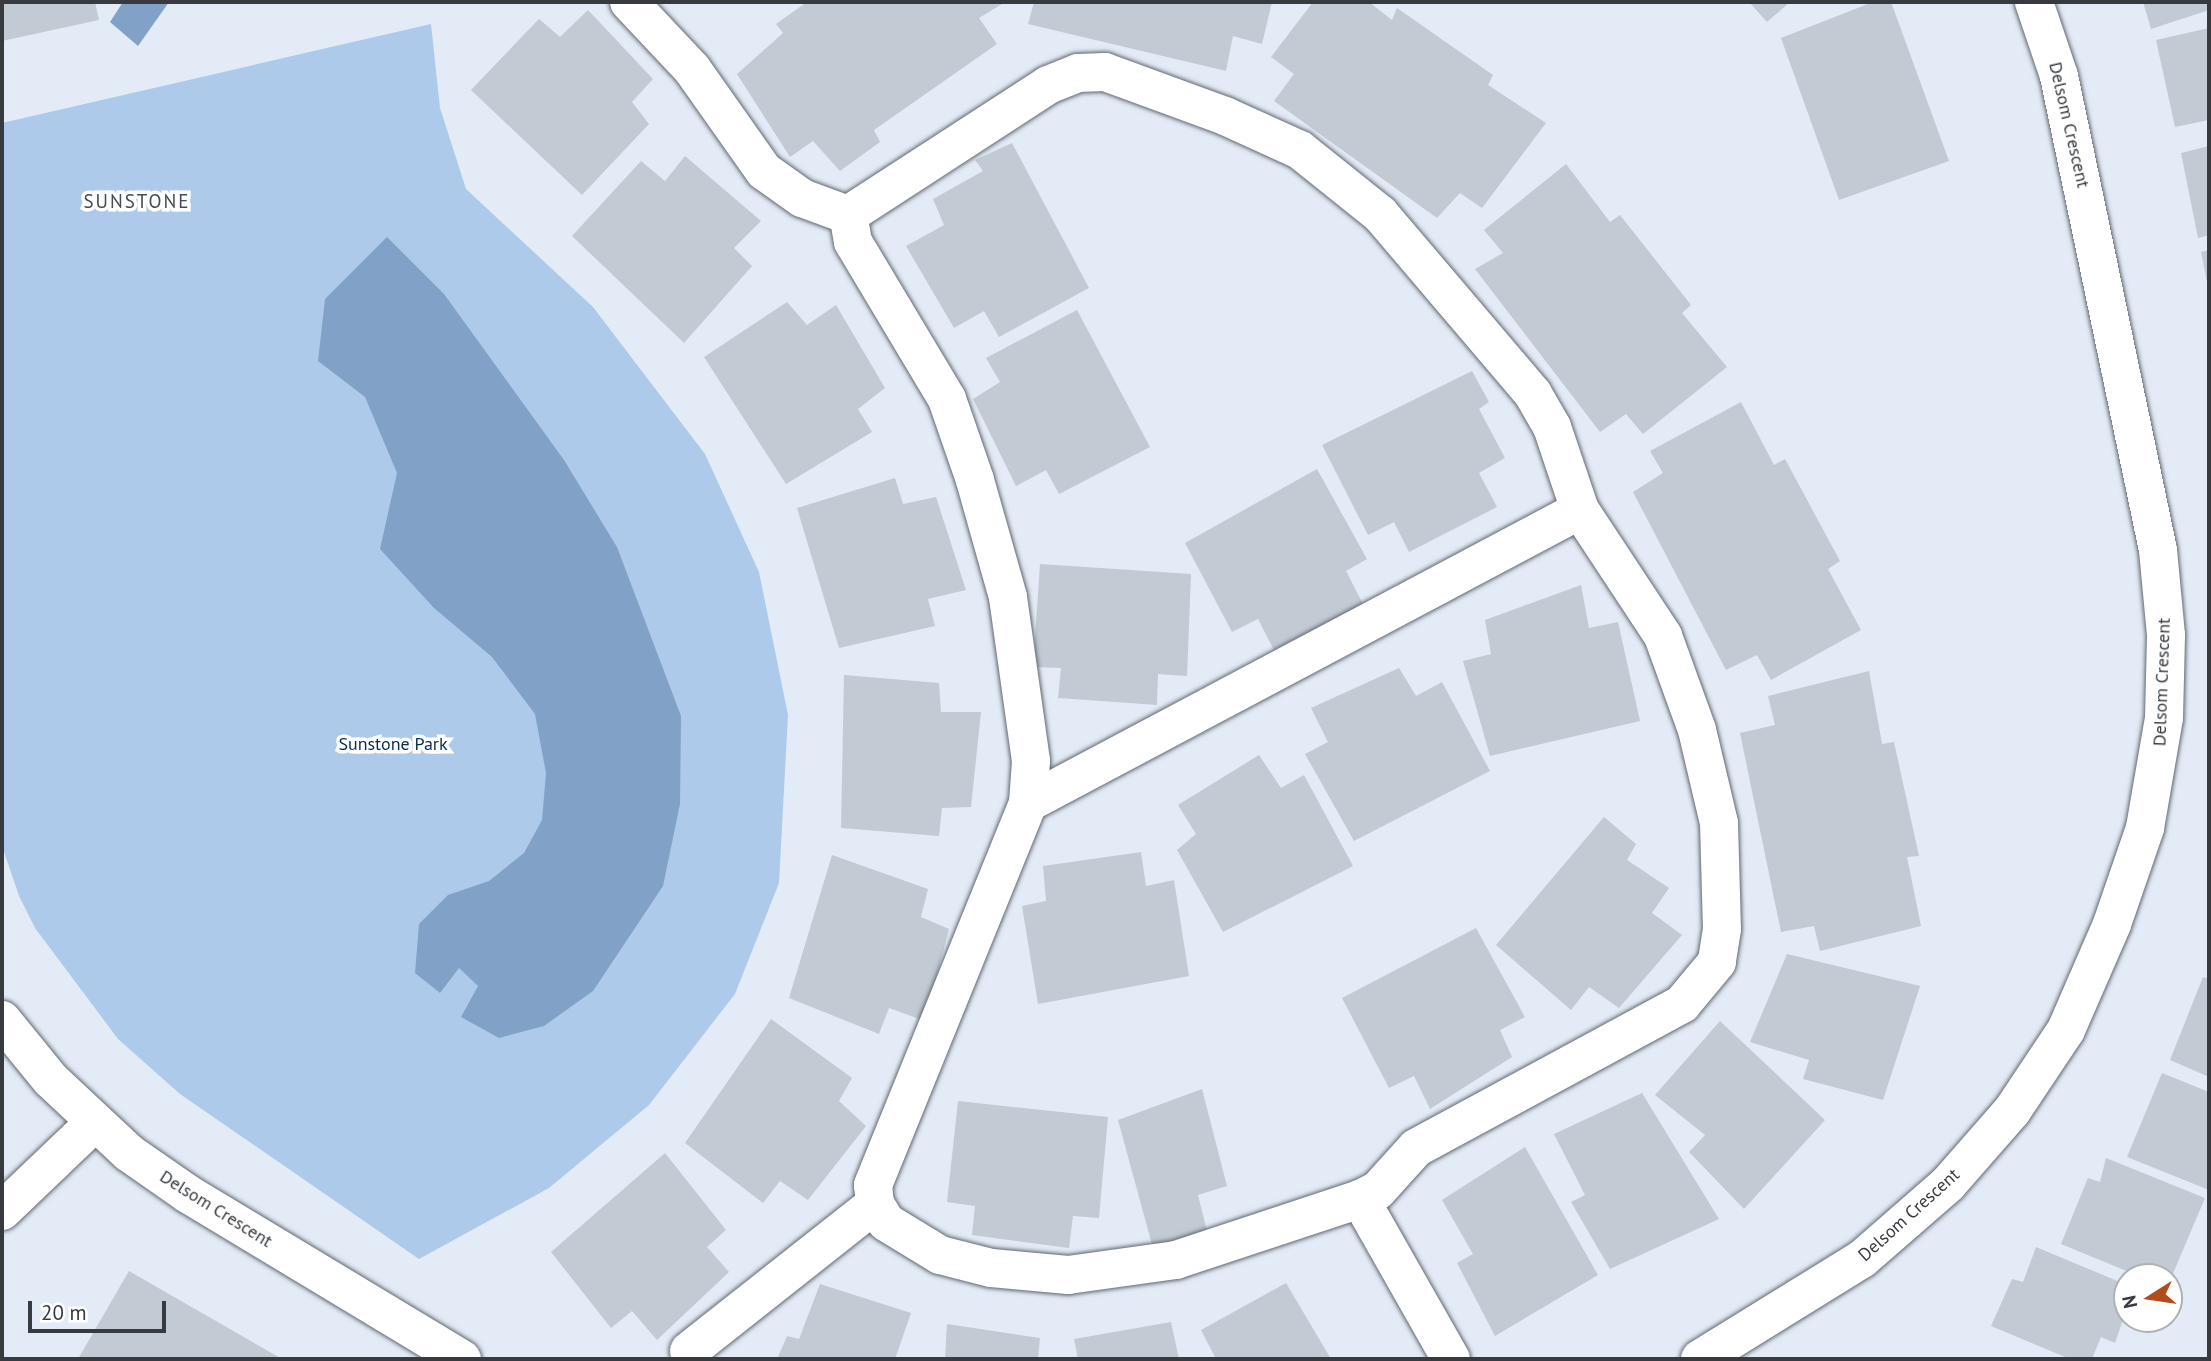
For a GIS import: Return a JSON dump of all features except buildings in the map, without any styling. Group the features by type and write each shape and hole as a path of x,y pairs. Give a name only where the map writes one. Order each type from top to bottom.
{"street":[{"path":"629,2 692,69 764,171 802,198 848,215"},
{"name":"Delsom Crescent","path":"1700,1359 1862,1259 1948,1184 2012,1111 2066,1030 2112,924 2145,828 2164,718 2166,635 2158,550 2059,76 2034,2"},
{"path":"1105,72 1225,116 1300,150 1380,215 1533,394 1552,427 1580,510 1663,636 1698,730 1719,823 1722,929 1717,962 1682,1004 1416,1148 1378,1189 1360,1199 1176,1260 1068,1275 991,1268 940,1255 886,1222 875,1204 873,1185 1028,803 1031,761 1010,610 975,480 947,399 853,242 848,215 1048,85 1078,73 1105,72"},
{"path":"1028,803 1580,510"},
{"name":"Delsom Crescent","path":"2,1020 94,1124 188,1194 462,1359"},
{"path":"2,1211 94,1124"},
{"path":"1360,1199 1451,1359"},
{"path":"689,1352 875,1204"}],"green space":[{"name":"Sunstone Park","path":"431,24 440,108 466,189 593,307 705,454 759,572 788,715 779,883 735,994 649,1105 549,1188 419,1259 180,1094 118,1039 35,928 19,896 2,846 2,123"}],"shaded area":[{"path":"123,2 169,2 138,46 110,22"},
{"path":"387,237 444,294 564,460 617,547 681,716 680,804 663,886 593,991 544,1026 499,1038 461,1017 478,986 459,968 440,993 415,973 419,924 448,895 489,881 524,853 542,820 546,773 535,714 492,657 434,608 380,549 397,473 365,397 318,361 325,299"}],"district":[{"name":"SUNSTONE","path":"137,202"}]}
